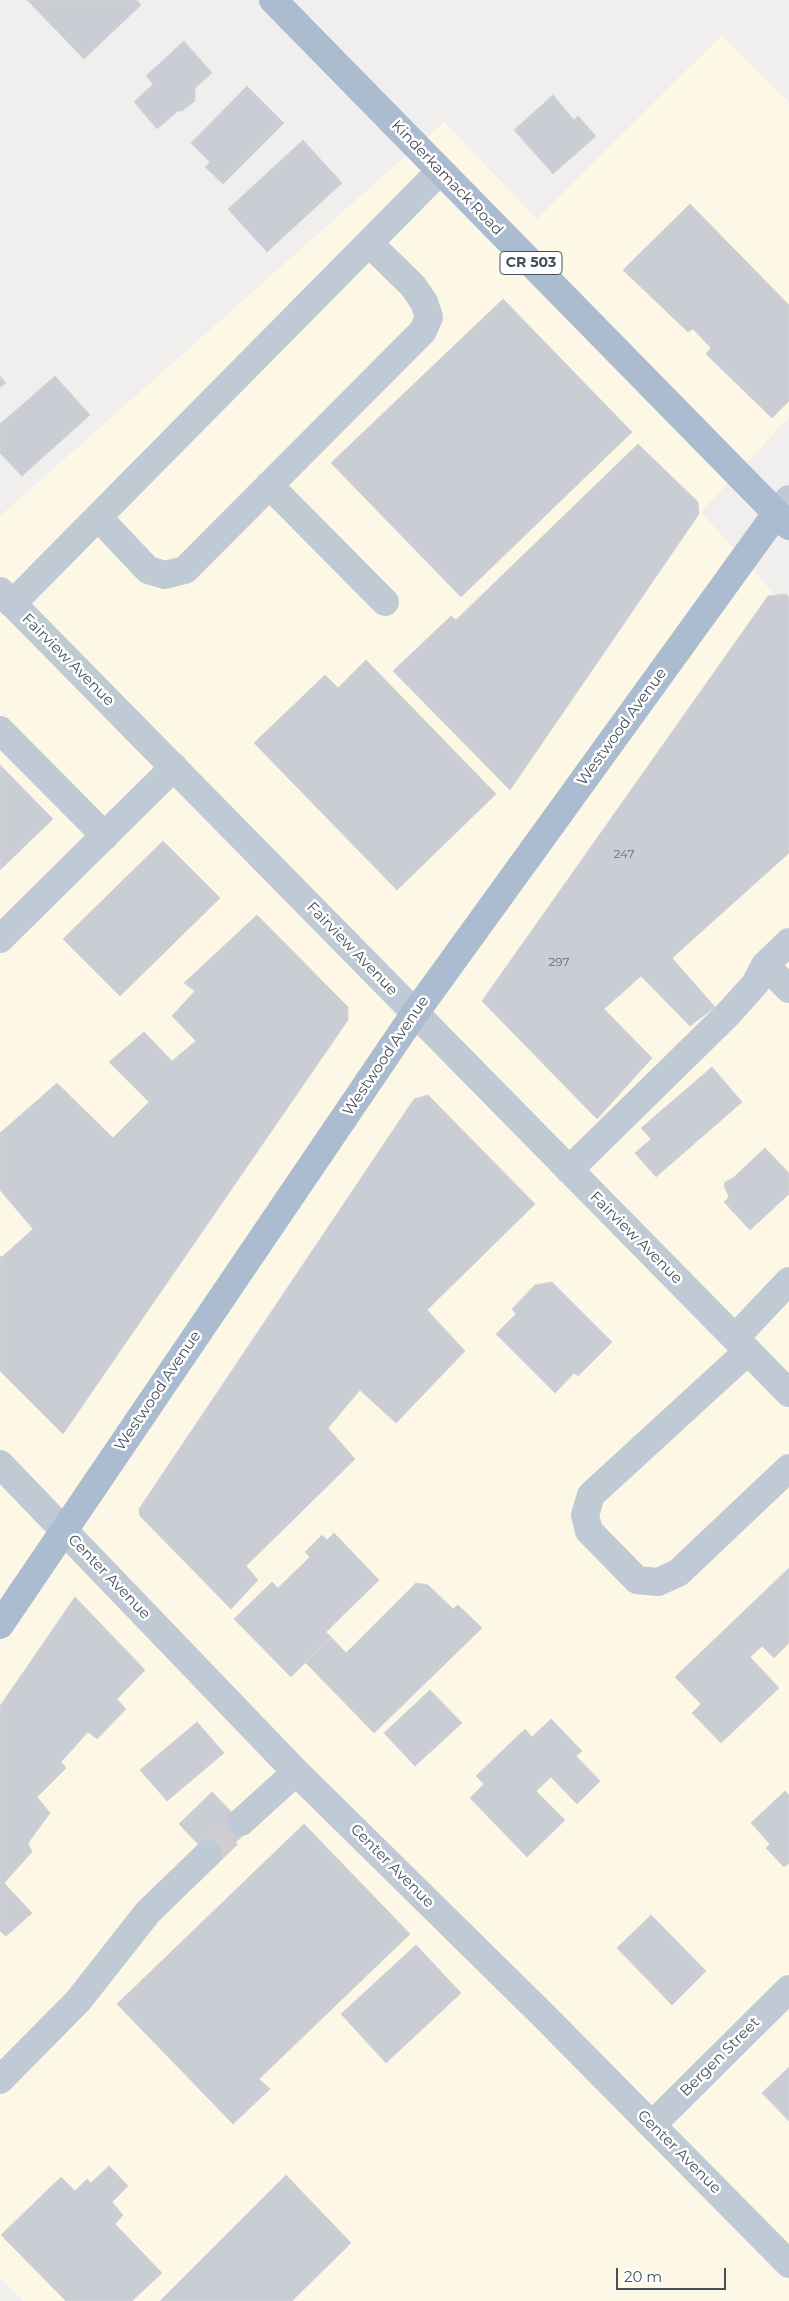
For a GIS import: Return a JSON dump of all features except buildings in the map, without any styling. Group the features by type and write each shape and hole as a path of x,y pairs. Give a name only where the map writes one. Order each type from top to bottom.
{"main road":[{"name":"Kinderkamack Road","path":"273,0 440,171 786,513"},
{"name":"Westwood Avenue","path":"0,1625 415,1013 786,513"}],"street":[{"path":"6,597 98,517 440,171"},
{"path":"98,517 148,570 165,575 185,570 423,330 429,317 424,302 413,286 369,243"},
{"path":"269,485 385,602"},
{"name":"Fairview Avenue","path":"6,597 789,1393"},
{"path":"0,730 105,836"},
{"path":"0,939 174,767"},
{"path":"569,1170 728,1014 755,984 765,965 789,942"},
{"path":"765,965 789,989"},
{"path":"789,1280 741,1344 592,1494 585,1515 589,1532 637,1580 658,1582 678,1573 789,1468"},
{"name":"Center Avenue","path":"0,1464 296,1772 652,2124 785,2252"},
{"path":"241,1822 296,1772"},
{"path":"0,2080 78,2001 148,1912 208,1854"},
{"name":"Bergen Street","path":"652,2124 789,1989"}],"shaded area":[{"path":"722,35 789,103 789,417 701,512 789,611 789,2301 23,2301 0,2278 0,516 444,122 537,219"}],"tunnel":[{"path":"208,1854 241,1822"}]}
